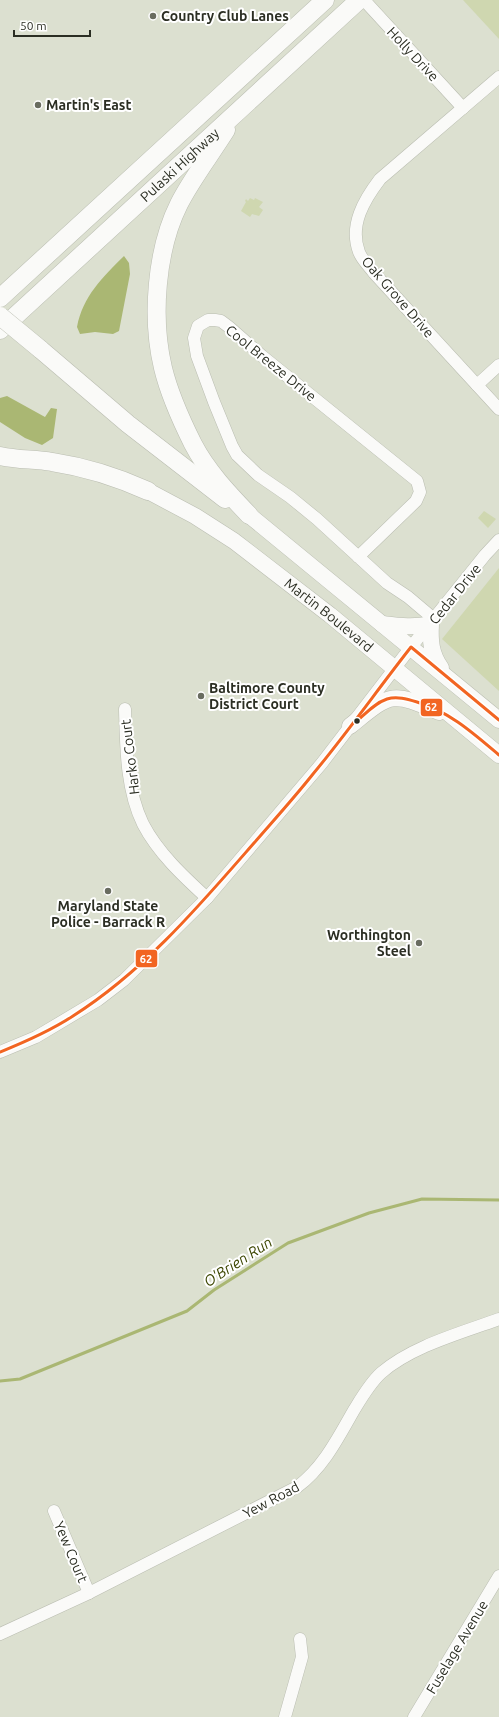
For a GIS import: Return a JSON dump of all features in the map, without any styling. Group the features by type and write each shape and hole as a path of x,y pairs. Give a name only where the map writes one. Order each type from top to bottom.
{"highway":[{"name":"Pulaski Highway","path":"0,298 324,0"},
{"name":"Pulaski Highway","path":"0,330 359,0"},
{"path":"241,108 179,204 171,223 162,260 157,313 160,353 163,368 169,387 193,444 220,484 249,515"},
{"path":"0,316 128,424 231,505 249,515"},
{"path":"0,456 80,467 106,474 148,491"},
{"path":"0,467 53,470 108,481 140,492 148,491"}],"main road":[{"name":"Martin Boulevard","path":"148,491 196,516 234,541 330,615 499,755"},
{"name":"Martin Boulevard","path":"249,515 499,720"},
{"path":"382,624 419,627 432,621 430,646 437,662 448,677"},
{"path":"350,726 379,703 395,697 414,701 454,718"}],"street":[{"name":"Holly Drive","path":"364,0 463,108"},
{"name":"Oak Grove Drive","path":"499,77 380,179 368,195 360,210 357,220 356,233 359,252 374,273 499,410"},
{"name":"Cool Breeze Drive","path":"358,557 416,501 420,492 417,481 262,356 229,327 215,320 198,326 194,338 197,356 214,402 237,455 258,475 290,497 317,519 358,557 387,583 408,597 432,621"},
{"path":"477,385 499,365"},
{"name":"Cedar Drive","path":"0,1052 36,1037 98,1000 124,980 207,898 308,781 411,647 499,540"},
{"name":"Harko Court","path":"125,709 126,751 131,785 144,824 156,844 171,862 207,898"},
{"name":"Yew Road","path":"0,1634 89,1593 297,1487 308,1479 322,1463 365,1392 380,1374 406,1356 424,1347 499,1319"},
{"name":"Yew Court","path":"54,1511 89,1593"},
{"name":"Fuselage Avenue","path":"414,1717 499,1576"},
{"path":"285,1717 302,1657 300,1639"}],"shaded area":[{"path":"463,0 499,0 499,39"},
{"path":"250,198 254,200 255,198 263,202 259,207 263,210 259,216 252,214 250,217 241,211 246,199 248,201"},
{"path":"124,256 129,263 130,274 119,331 113,334 95,332 80,334 77,327 80,316 94,288"},
{"path":"7,396 45,417 51,408 57,409 53,438 42,445 25,438 0,422 0,398"},
{"path":"484,511 496,519 488,528 478,518"},
{"path":"499,568 499,691 442,639"}],"waterway":[{"name":"O'Brien Run","path":"0,1381 20,1379 187,1311 214,1290 288,1243 369,1213 422,1199 499,1200"}],"transit line":[{"name":"62","path":"0,1052 37,1036 73,1016 124,979 170,936 299,792 411,647 499,720"},
{"name":"62","path":"357,721 371,708 387,699 406,699 429,706 451,717 499,755"}],"place":[{"name":"Country Club Lanes","path":"153,16"},
{"name":"Martin's East","path":"38,105"},
{"name":"Baltimore County District Court","path":"201,696"},
{"name":"Maryland State Police - Barrack R","path":"108,891"},
{"name":"Worthington Steel","path":"419,943"}]}
